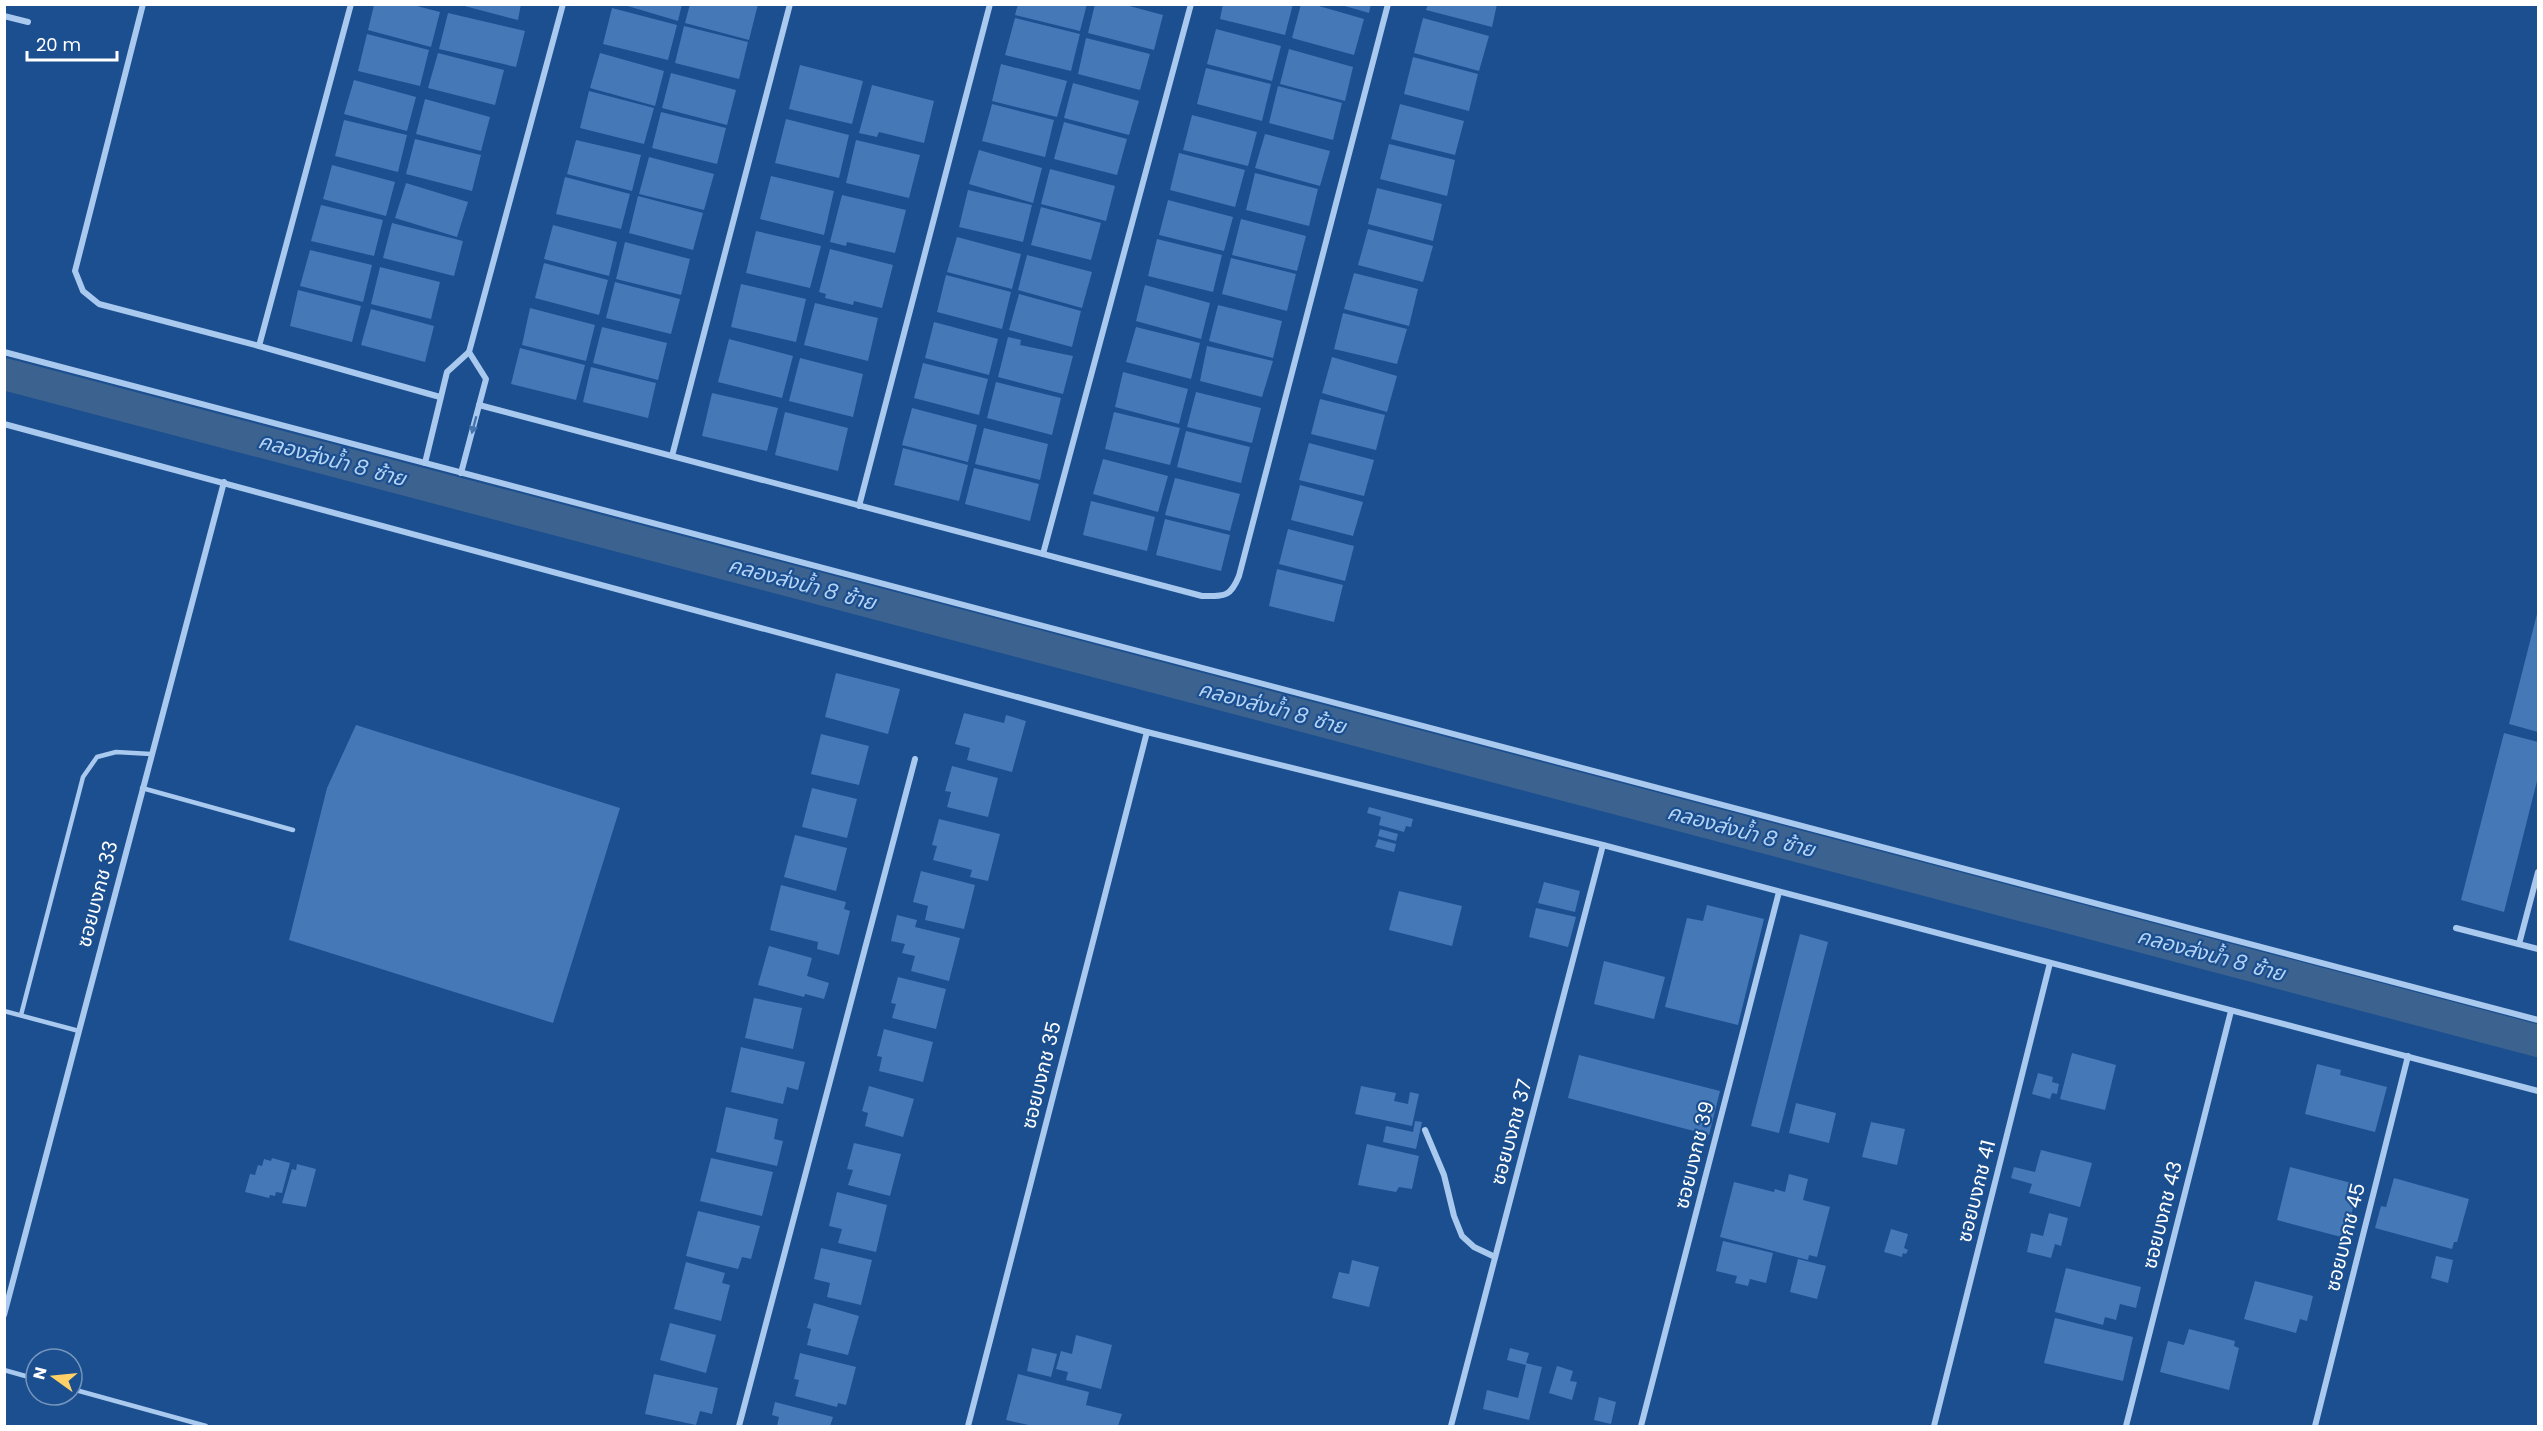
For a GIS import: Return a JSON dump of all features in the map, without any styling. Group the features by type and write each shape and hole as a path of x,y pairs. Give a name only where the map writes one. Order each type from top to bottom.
{"street":[{"path":"143,4 75,271 83,291 99,304 259,346 440,398"},
{"path":"259,346 351,4"},
{"path":"425,463 447,372 469,351 563,4"},
{"path":"672,456 790,4"},
{"path":"859,506 990,4"},
{"path":"1043,554 1191,4"},
{"path":"479,405 1202,596 1225,596 1233,590 1239,576 1388,4"},
{"path":"4,16 28,22"},
{"path":"461,472 486,379 469,351"},
{"path":"4,352 2538,1020"},
{"path":"4,424 1147,732 1603,845 2538,1091"},
{"name":"ซอยบงกช 33","path":"4,1315 224,482"},
{"name":"ซอยบงกช 35","path":"968,1426 1147,732"},
{"path":"739,1426 915,759"},
{"name":"ซอยบงกช 37","path":"1451,1426 1603,845"},
{"path":"2519,944 2538,872"},
{"name":"ซอยบงกช 39","path":"1641,1426 1779,892"},
{"path":"2456,928 2538,949"},
{"name":"ซอยบงกช 41","path":"1934,1426 2050,963"},
{"name":"ซอยบงกช 43","path":"2126,1426 2231,1011"},
{"name":"ซอยบงกช 45","path":"2314,1426 2408,1056"},
{"path":"1425,1130 1444,1175 1454,1216 1462,1236 1474,1247 1495,1257"}],"lane":[{"path":"21,1015 83,777 98,757 116,752 151,754"},
{"path":"142,788 293,830"},
{"path":"4,1011 79,1031"},
{"path":"4,1370 24,1376"},
{"path":"84,1392 206,1426"}],"building":[{"path":"457,4 521,4 518,20"},
{"path":"621,4 682,4 678,21"},
{"path":"690,4 758,4 749,40 685,23"},
{"path":"1018,4 1087,4 1080,31 1015,15"},
{"path":"1095,4 1122,4 1163,15 1154,50 1088,33"},
{"path":"1223,4 1293,4 1285,35 1220,19"},
{"path":"1301,4 1312,4 1364,19 1354,55 1292,38"},
{"path":"1338,4 1371,4 1369,13"},
{"path":"1428,4 1497,4 1492,27 1426,10"},
{"path":"374,5 413,5 440,12 431,47 368,30"},
{"path":"612,8 677,25 668,60 603,44"},
{"path":"448,13 525,31 516,67 439,49"},
{"path":"1015,18 1080,34 1071,71 1005,55"},
{"path":"1423,18 1489,36 1479,71 1414,53"},
{"path":"684,26 748,42 739,79 675,63"},
{"path":"1216,29 1281,46 1272,81 1207,64"},
{"path":"367,34 429,50 420,86 358,71"},
{"path":"1086,38 1150,54 1140,90 1078,74"},
{"path":"1289,49 1353,67 1345,101 1280,84"},
{"path":"438,53 504,70 495,105 428,88"},
{"path":"600,53 664,71 655,106 590,88"},
{"path":"1413,57 1478,74 1469,111 1404,94"},
{"path":"1001,64 1067,81 1057,117 992,101"},
{"path":"800,65 863,81 852,124 789,109"},
{"path":"1206,68 1271,84 1262,121 1197,104"},
{"path":"671,73 736,90 727,125 662,108"},
{"path":"354,80 416,97 407,131 344,114"},
{"path":"1073,83 1139,101 1129,135 1064,118"},
{"path":"872,85 934,101 924,143 879,132 877,137 859,133"},
{"path":"1278,86 1342,103 1333,140 1269,123"},
{"path":"589,91 654,108 644,144 580,128"},
{"path":"425,99 490,117 481,151 416,134"},
{"path":"992,104 1054,120 1045,157 982,141"},
{"path":"1400,104 1464,121 1455,155 1391,139"},
{"path":"661,112 726,128 717,164 652,148"},
{"path":"1192,115 1257,132 1248,166 1183,150"},
{"path":"786,119 849,135 839,178 775,163"},
{"path":"344,120 407,135 398,172 335,156"},
{"path":"1064,122 1127,139 1117,175 1054,159"},
{"path":"1265,134 1330,151 1320,186 1255,168"},
{"path":"415,139 481,155 472,191 406,174"},
{"path":"576,140 641,155 632,191 567,174"},
{"path":"856,140 920,155 909,198 846,183"},
{"path":"1389,144 1455,160 1447,196 1380,179"},
{"path":"979,150 1042,168 1033,203 969,184"},
{"path":"1179,153 1245,170 1235,207 1170,190"},
{"path":"649,157 714,174 704,210 639,194"},
{"path":"332,165 395,182 386,216 323,199"},
{"path":"1050,169 1115,186 1106,221 1041,204"},
{"path":"1255,173 1318,189 1309,226 1246,210"},
{"path":"771,176 834,191 824,235 760,219"},
{"path":"565,177 630,194 621,229 556,214"},
{"path":"406,183 468,202 457,237 395,218"},
{"path":"1377,188 1442,204 1433,241 1368,224"},
{"path":"968,190 1032,205 1023,242 959,227"},
{"path":"842,195 906,210 895,253 847,242 846,246 830,242"},
{"path":"638,196 703,213 693,250 629,233"},
{"path":"1168,200 1233,217 1224,251 1159,235"},
{"path":"321,205 383,220 374,256 311,241"},
{"path":"1041,207 1101,223 1091,260 1031,245"},
{"path":"1241,219 1306,236 1297,271 1232,255"},
{"path":"392,223 463,241 454,276 383,258"},
{"path":"553,225 617,242 609,276 544,259"},
{"path":"1368,229 1433,246 1423,282 1358,265"},
{"path":"756,231 821,246 810,288 746,273"},
{"path":"957,237 1021,254 1012,289 947,272"},
{"path":"1157,239 1222,255 1213,292 1148,276"},
{"path":"625,242 690,259 681,295 616,279"},
{"path":"830,249 893,265 882,308 854,301 853,305 825,298 826,294 819,292"},
{"path":"310,250 372,265 363,302 300,286"},
{"path":"1027,255 1092,272 1082,308 1018,290"},
{"path":"1231,258 1296,274 1287,311 1222,294"},
{"path":"544,263 608,280 599,315 535,298"},
{"path":"380,267 440,282 431,319 371,304"},
{"path":"1354,273 1418,289 1409,326 1344,309"},
{"path":"946,275 1011,292 1002,329 937,312"},
{"path":"615,282 680,299 671,334 606,318"},
{"path":"741,284 806,299 796,342 731,327"},
{"path":"1145,285 1210,303 1201,339 1136,321"},
{"path":"298,290 361,306 352,342 290,326"},
{"path":"1019,294 1081,311 1072,347 1009,330"},
{"path":"815,303 878,318 868,361 804,345"},
{"path":"1218,305 1282,321 1273,358 1209,341"},
{"path":"530,308 595,325 586,361 522,345"},
{"path":"371,309 434,326 425,362 361,345"},
{"path":"1343,313 1407,329 1397,364 1334,349"},
{"path":"934,322 998,339 989,375 925,358"},
{"path":"602,327 667,343 658,380 593,363"},
{"path":"1136,327 1200,343 1191,379 1126,362"},
{"path":"1008,337 1021,340 1020,345 1073,356 1063,394 998,377"},
{"path":"729,339 793,356 782,398 718,382"},
{"path":"1207,346 1273,361 1262,397 1200,381"},
{"path":"520,348 585,365 576,400 511,384"},
{"path":"1332,357 1397,376 1387,412 1322,393"},
{"path":"800,358 863,374 853,417 789,401"},
{"path":"923,363 988,379 979,415 914,398"},
{"path":"591,367 656,383 648,418 583,402"},
{"path":"1123,372 1188,389 1179,424 1115,407"},
{"path":"996,382 1061,398 1052,435 987,418"},
{"path":"1196,392 1261,408 1252,443 1187,427"},
{"path":"712,393 778,408 767,451 702,436"},
{"path":"1320,399 1385,415 1376,450 1311,434"},
{"path":"912,408 977,425 968,462 902,445"},
{"path":"785,412 848,428 838,471 775,455"},
{"path":"1114,412 1180,428 1170,465 1105,449"},
{"path":"984,428 1048,444 1040,480 975,464"},
{"path":"1186,431 1250,447 1241,483 1177,467"},
{"path":"1309,443 1374,460 1364,496 1299,480"},
{"path":"903,448 968,465 959,501 894,485"},
{"path":"1103,459 1168,476 1158,512 1093,494"},
{"path":"974,468 1039,484 1030,521 965,504"},
{"path":"1175,478 1240,494 1230,531 1165,515"},
{"path":"1300,485 1363,502 1353,536 1291,520"},
{"path":"1091,501 1155,517 1147,551 1083,535"},
{"path":"1165,519 1230,535 1221,571 1156,555"},
{"path":"1288,529 1354,546 1345,581 1279,564"},
{"path":"1277,569 1343,585 1334,622 1269,606"},
{"path":"2538,610 2538,732 2509,724"},
{"path":"836,673 900,689 888,734 825,717"},
{"path":"964,713 1004,723 1006,715 1026,721 1012,772 967,760 970,748 955,744"},
{"path":"356,725 620,808 553,1023 289,940 327,788"},
{"path":"2504,733 2538,742 2538,777 2504,912 2461,900"},
{"path":"821,734 869,746 859,785 811,774"},
{"path":"952,766 998,778 988,817 947,807 951,792 945,791"},
{"path":"812,788 857,799 847,838 802,827"},
{"path":"1369,807 1413,819 1411,827 1406,826 1404,832 1379,825 1381,817 1367,813"},
{"path":"939,819 1000,834 988,881 970,877 972,870 933,860 937,846 932,845"},
{"path":"1380,829 1398,834 1396,841 1378,836"},
{"path":"795,835 847,848 836,891 784,877"},
{"path":"1378,839 1396,844 1394,852 1375,847"},
{"path":"921,871 975,885 964,929 925,920 928,906 913,902"},
{"path":"1544,882 1580,891 1575,912 1538,903"},
{"path":"781,885 846,902 844,909 850,911 839,955 817,949 818,942 770,930"},
{"path":"1399,891 1462,906 1452,946 1389,930"},
{"path":"1707,905 1764,919 1738,1025 1665,1007 1687,918 1703,921"},
{"path":"1536,908 1576,917 1568,947 1529,937"},
{"path":"897,915 917,920 915,927 960,938 949,981 911,971 915,956 902,953 905,944 891,941"},
{"path":"1800,934 1828,942 1779,1133 1751,1126"},
{"path":"769,946 812,958 807,976 829,983 824,999 805,994 804,997 758,985"},
{"path":"1604,961 1665,977 1654,1019 1594,1004"},
{"path":"898,977 946,989 936,1029 892,1018 896,1004 891,1003"},
{"path":"754,998 802,1008 793,1049 745,1038"},
{"path":"884,1029 933,1042 923,1082 879,1071 882,1057 877,1056"},
{"path":"741,1047 805,1062 798,1090 787,1087 783,1104 731,1092"},
{"path":"2072,1053 2116,1065 2105,1110 2060,1099"},
{"path":"1579,1055 1720,1091 1709,1135 1568,1098"},
{"path":"2317,1064 2341,1070 2340,1075 2387,1087 2375,1132 2305,1114"},
{"path":"2038,1073 2053,1077 2052,1082 2059,1084 2057,1094 2052,1093 2050,1099 2032,1094"},
{"path":"869,1086 914,1099 903,1137 865,1126 868,1113 862,1111"},
{"path":"1361,1086 1396,1093 1394,1101 1408,1104 1410,1092 1419,1094 1412,1126 1355,1114"},
{"path":"1796,1103 1836,1113 1829,1143 1789,1133"},
{"path":"726,1107 778,1119 774,1139 783,1141 777,1166 716,1152"},
{"path":"1415,1121 1422,1122 1416,1149 1383,1142 1386,1126 1413,1132"},
{"path":"1871,1122 1905,1129 1897,1165 1862,1157"},
{"path":"854,1143 901,1154 890,1196 848,1185 853,1170 847,1169"},
{"path":"1367,1144 1419,1156 1412,1189 1399,1187 1396,1192 1358,1185"},
{"path":"2041,1150 2092,1163 2080,1207 2029,1193 2032,1184 2011,1178 2014,1167 2035,1172"},
{"path":"272,1158 290,1163 282,1193 276,1192 275,1196 270,1195 269,1198 245,1192 250,1174 255,1175 258,1165 262,1166 264,1159 271,1161"},
{"path":"711,1158 773,1172 762,1216 700,1201"},
{"path":"297,1164 316,1169 306,1207 282,1203 292,1169 296,1170"},
{"path":"2290,1167 2359,1185 2345,1238 2277,1220"},
{"path":"1789,1174 1808,1179 1803,1200 1830,1207 1817,1257 1809,1255 1808,1260 1720,1237 1734,1182 1774,1192 1775,1189 1785,1192"},
{"path":"2394,1178 2469,1199 2457,1242 2454,1242 2452,1249 2375,1228 2381,1206 2386,1207"},
{"path":"837,1192 887,1205 876,1252 838,1243 842,1229 829,1226"},
{"path":"698,1211 760,1226 751,1259 742,1257 738,1269 686,1256"},
{"path":"2049,1213 2068,1218 2061,1246 2055,1244 2051,1258 2027,1252 2031,1233 2043,1236"},
{"path":"1891,1229 1908,1234 1904,1248 1908,1250 1906,1254 1903,1253 1902,1257 1884,1252"},
{"path":"1723,1241 1773,1253 1766,1283 1750,1279 1748,1286 1735,1283 1737,1276 1716,1271"},
{"path":"821,1248 872,1260 861,1305 827,1297 830,1283 814,1279"},
{"path":"2436,1256 2453,1260 2448,1283 2431,1278"},
{"path":"1798,1259 1826,1266 1817,1299 1790,1292"},
{"path":"1352,1260 1379,1267 1369,1307 1332,1298 1339,1272 1349,1274"},
{"path":"686,1262 725,1273 722,1283 730,1285 721,1321 674,1309"},
{"path":"2066,1268 2141,1287 2136,1308 2120,1304 2116,1320 2105,1317 2103,1325 2055,1312"},
{"path":"2255,1281 2313,1296 2307,1321 2300,1319 2296,1333 2244,1319"},
{"path":"814,1303 859,1316 848,1355 807,1345 811,1329 807,1328"},
{"path":"2055,1318 2133,1337 2123,1381 2044,1363"},
{"path":"670,1323 716,1335 706,1373 660,1360"},
{"path":"2189,1329 2235,1341 2234,1346 2239,1348 2229,1390 2160,1372 2168,1341 2184,1345"},
{"path":"1076,1335 1112,1345 1101,1389 1066,1380 1068,1372 1056,1369 1061,1351 1072,1354"},
{"path":"1032,1348 1057,1354 1051,1377 1027,1371"},
{"path":"1510,1348 1529,1353 1526,1363 1542,1367 1529,1420 1483,1409 1487,1390 1518,1398 1526,1365 1507,1360"},
{"path":"800,1353 856,1367 846,1405 838,1403 837,1407 795,1396 799,1380 794,1379"},
{"path":"1557,1366 1573,1371 1570,1381 1577,1382 1572,1400 1549,1393"},
{"path":"654,1374 718,1388 712,1414 700,1411 696,1425 645,1414"},
{"path":"1018,1374 1089,1392 1086,1405 1122,1414 1118,1426 1033,1426 1006,1420"},
{"path":"1599,1397 1616,1402 1611,1424 1594,1420"},
{"path":"775,1402 833,1417 830,1426 777,1426 779,1417 772,1415"}],"waterway":[{"name":"คลองส่งน้ำ 8 ซ้าย","path":"4,374 2538,1041"}]}
